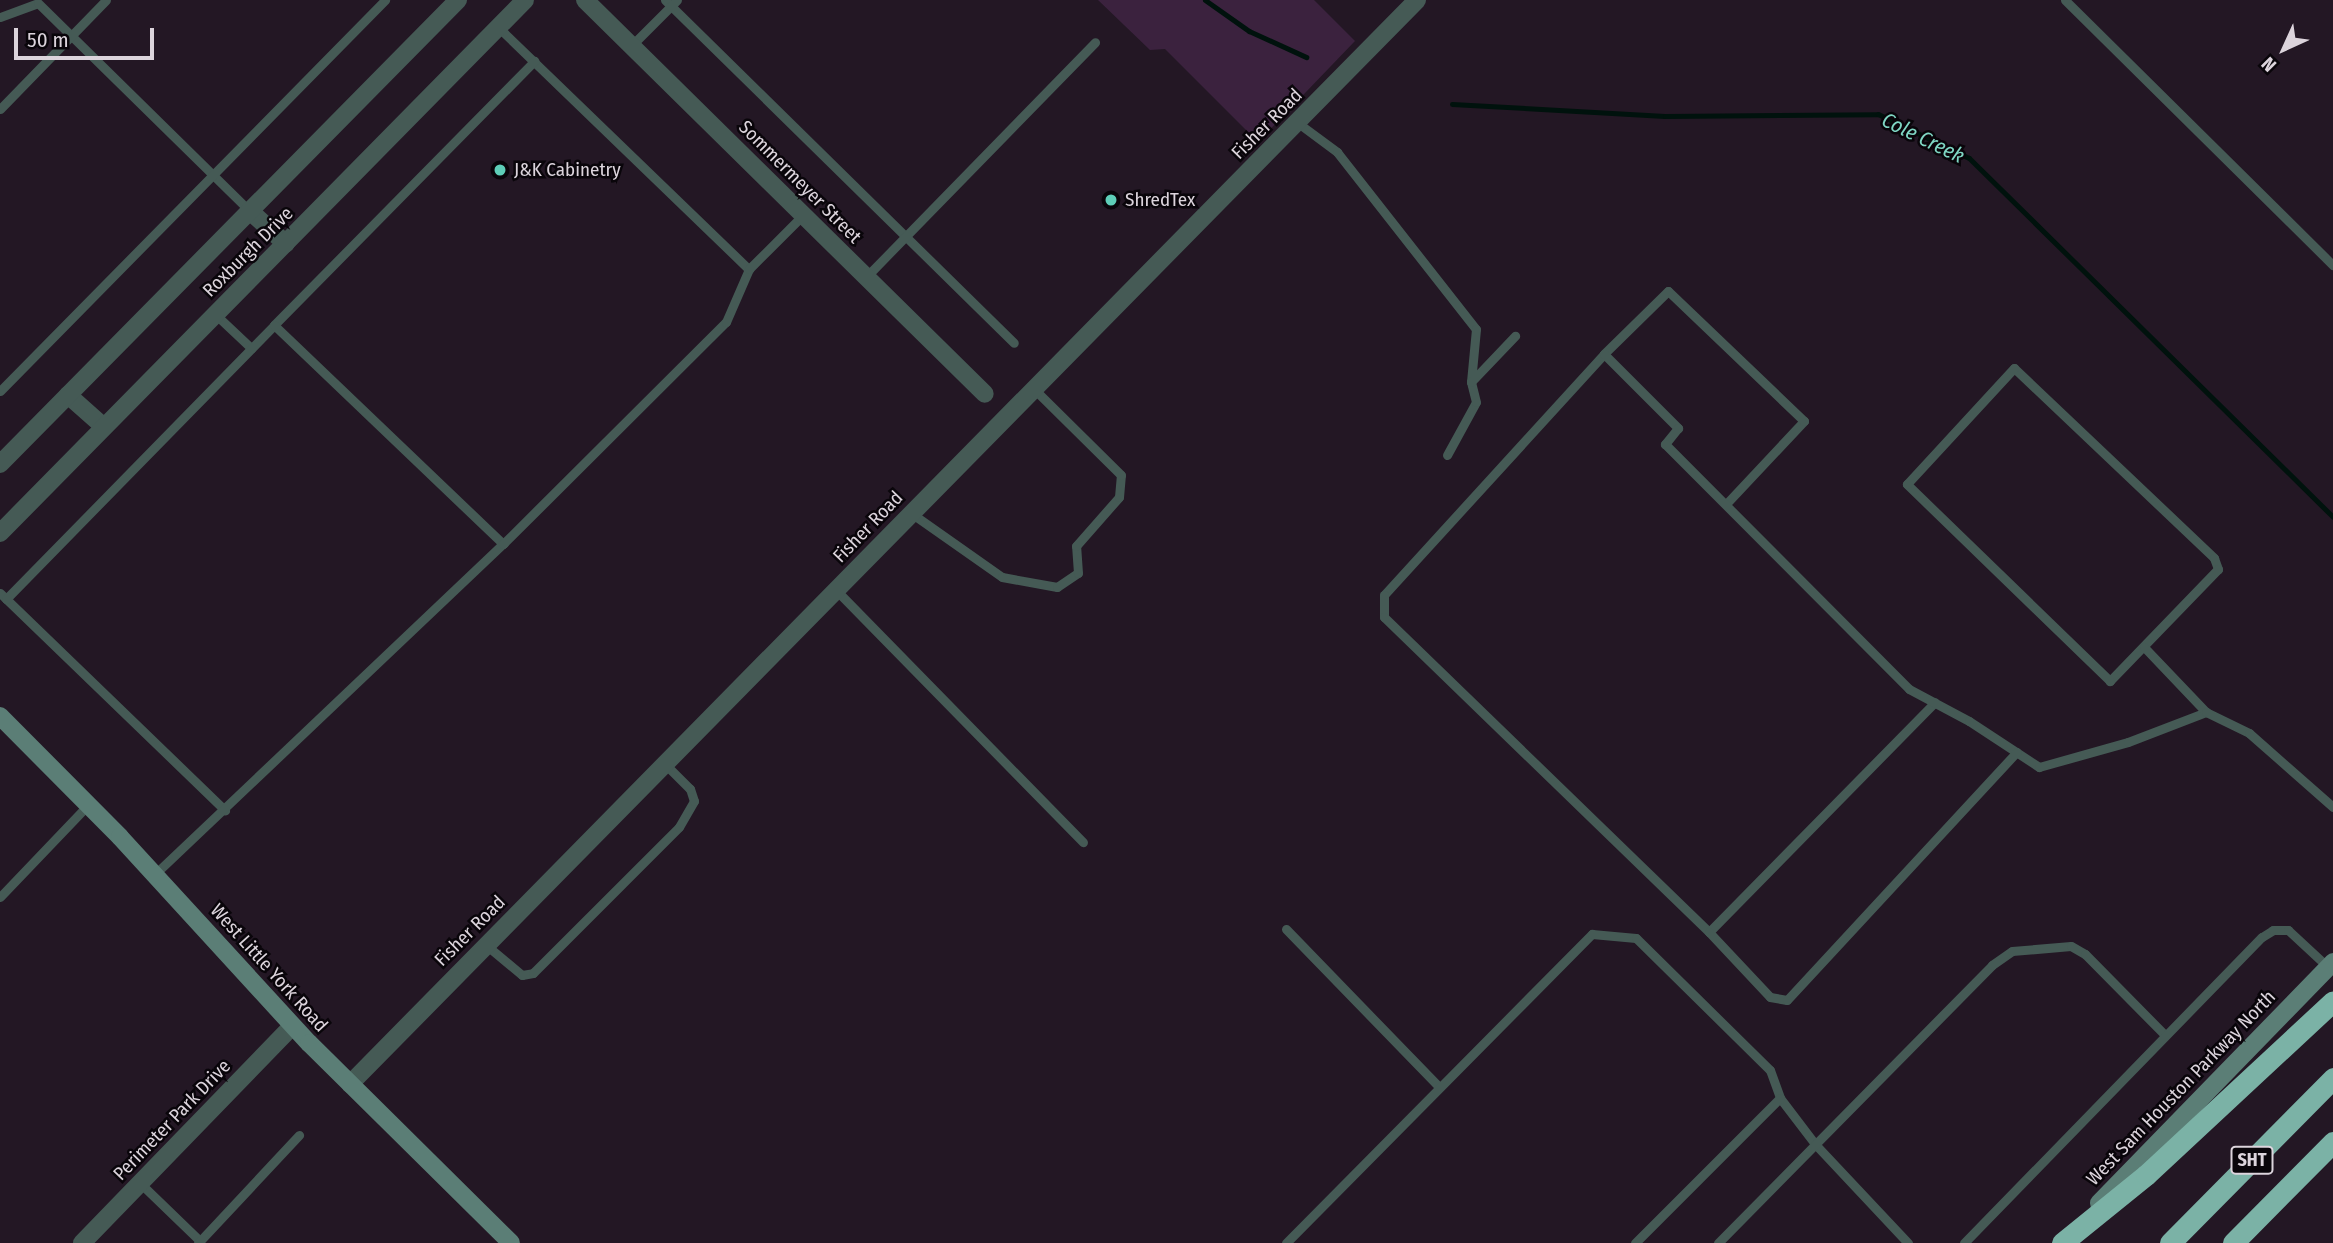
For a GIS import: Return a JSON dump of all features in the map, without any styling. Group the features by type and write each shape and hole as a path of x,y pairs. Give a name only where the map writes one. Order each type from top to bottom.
{"highway":[{"path":"2061,1243 2146,1175 2333,1002"},
{"name":"SHT","path":"2170,1243 2333,1078"},
{"name":"SHT","path":"2233,1243 2333,1142"}],"main road":[{"name":"West Little York Road","path":"0,716 155,874 292,1026 511,1243"},
{"name":"West Sam Houston Parkway North","path":"2061,1243 2330,965"}],"street":[{"name":"Roxburgh Drive","path":"0,464 458,0"},
{"name":"Roxburgh Drive","path":"0,533 525,0"},
{"name":"Sommermeyer Street","path":"585,0 985,394"},
{"name":"Fisher Road","path":"349,1084 1417,0"},
{"path":"251,212 286,244"},
{"path":"68,395 104,427"},
{"name":"Perimeter Park Drive","path":"82,1243 292,1026"}],"lane":[{"path":"0,108 106,0"},
{"path":"0,391 386,0"},
{"path":"2065,0 2333,265"},
{"path":"631,46 671,2 1014,343"},
{"path":"0,17 38,4 251,212"},
{"path":"498,27 749,269"},
{"path":"866,277 1095,42"},
{"path":"225,810 3,596 534,61"},
{"path":"1298,123 1337,152 1476,329 1471,382 1476,402 1447,455"},
{"path":"155,874 503,544 726,322 749,269 803,215"},
{"path":"1726,505 1804,421 1668,290 1604,354 1384,595 1384,617 1709,932 1770,997 1787,1000 2017,752"},
{"path":"215,314 251,348"},
{"path":"274,325 503,544"},
{"path":"1471,382 1515,336"},
{"path":"1604,354 1678,428 1665,443 1909,689 1935,702 2039,767 2129,742 2206,712"},
{"path":"2014,368 2214,558 2218,569 2144,647 2110,681 1907,485 2014,368"},
{"path":"911,513 1002,577 1057,587 1078,573 1076,546 1119,497 1121,475 1034,388"},
{"path":"836,590 1083,842"},
{"path":"2144,647 2206,712 2249,733 2333,807"},
{"path":"1709,932 1935,702"},
{"path":"486,945 522,975 533,973 679,827 694,801 690,789 665,764"},
{"path":"0,897 88,805"},
{"path":"1286,929 1439,1087"},
{"path":"1964,1243 2165,1035 2273,930 2288,930 2330,965"},
{"path":"1286,1243 1592,934 1636,938 1770,1070 1780,1098 1815,1144 1908,1243"},
{"path":"1718,1243 1992,965 2012,951 2039,946 2078,950 2165,1035"},
{"path":"1636,1243 1780,1098"},
{"path":"140,1183 199,1242 299,1135"}],"shaded area":[{"path":"1098,0 1314,0 1355,41 1258,142 1165,49 1150,50"}],"waterway":[{"name":"Cole Creek","path":"1205,0 1249,31 1306,57"},
{"name":"Cole Creek","path":"1452,104 1665,116 1878,114 1969,158 2333,517"}],"place":[{"name":"J&K Cabinetry","path":"500,170"},
{"name":"ShredTex","path":"1111,200"}]}
